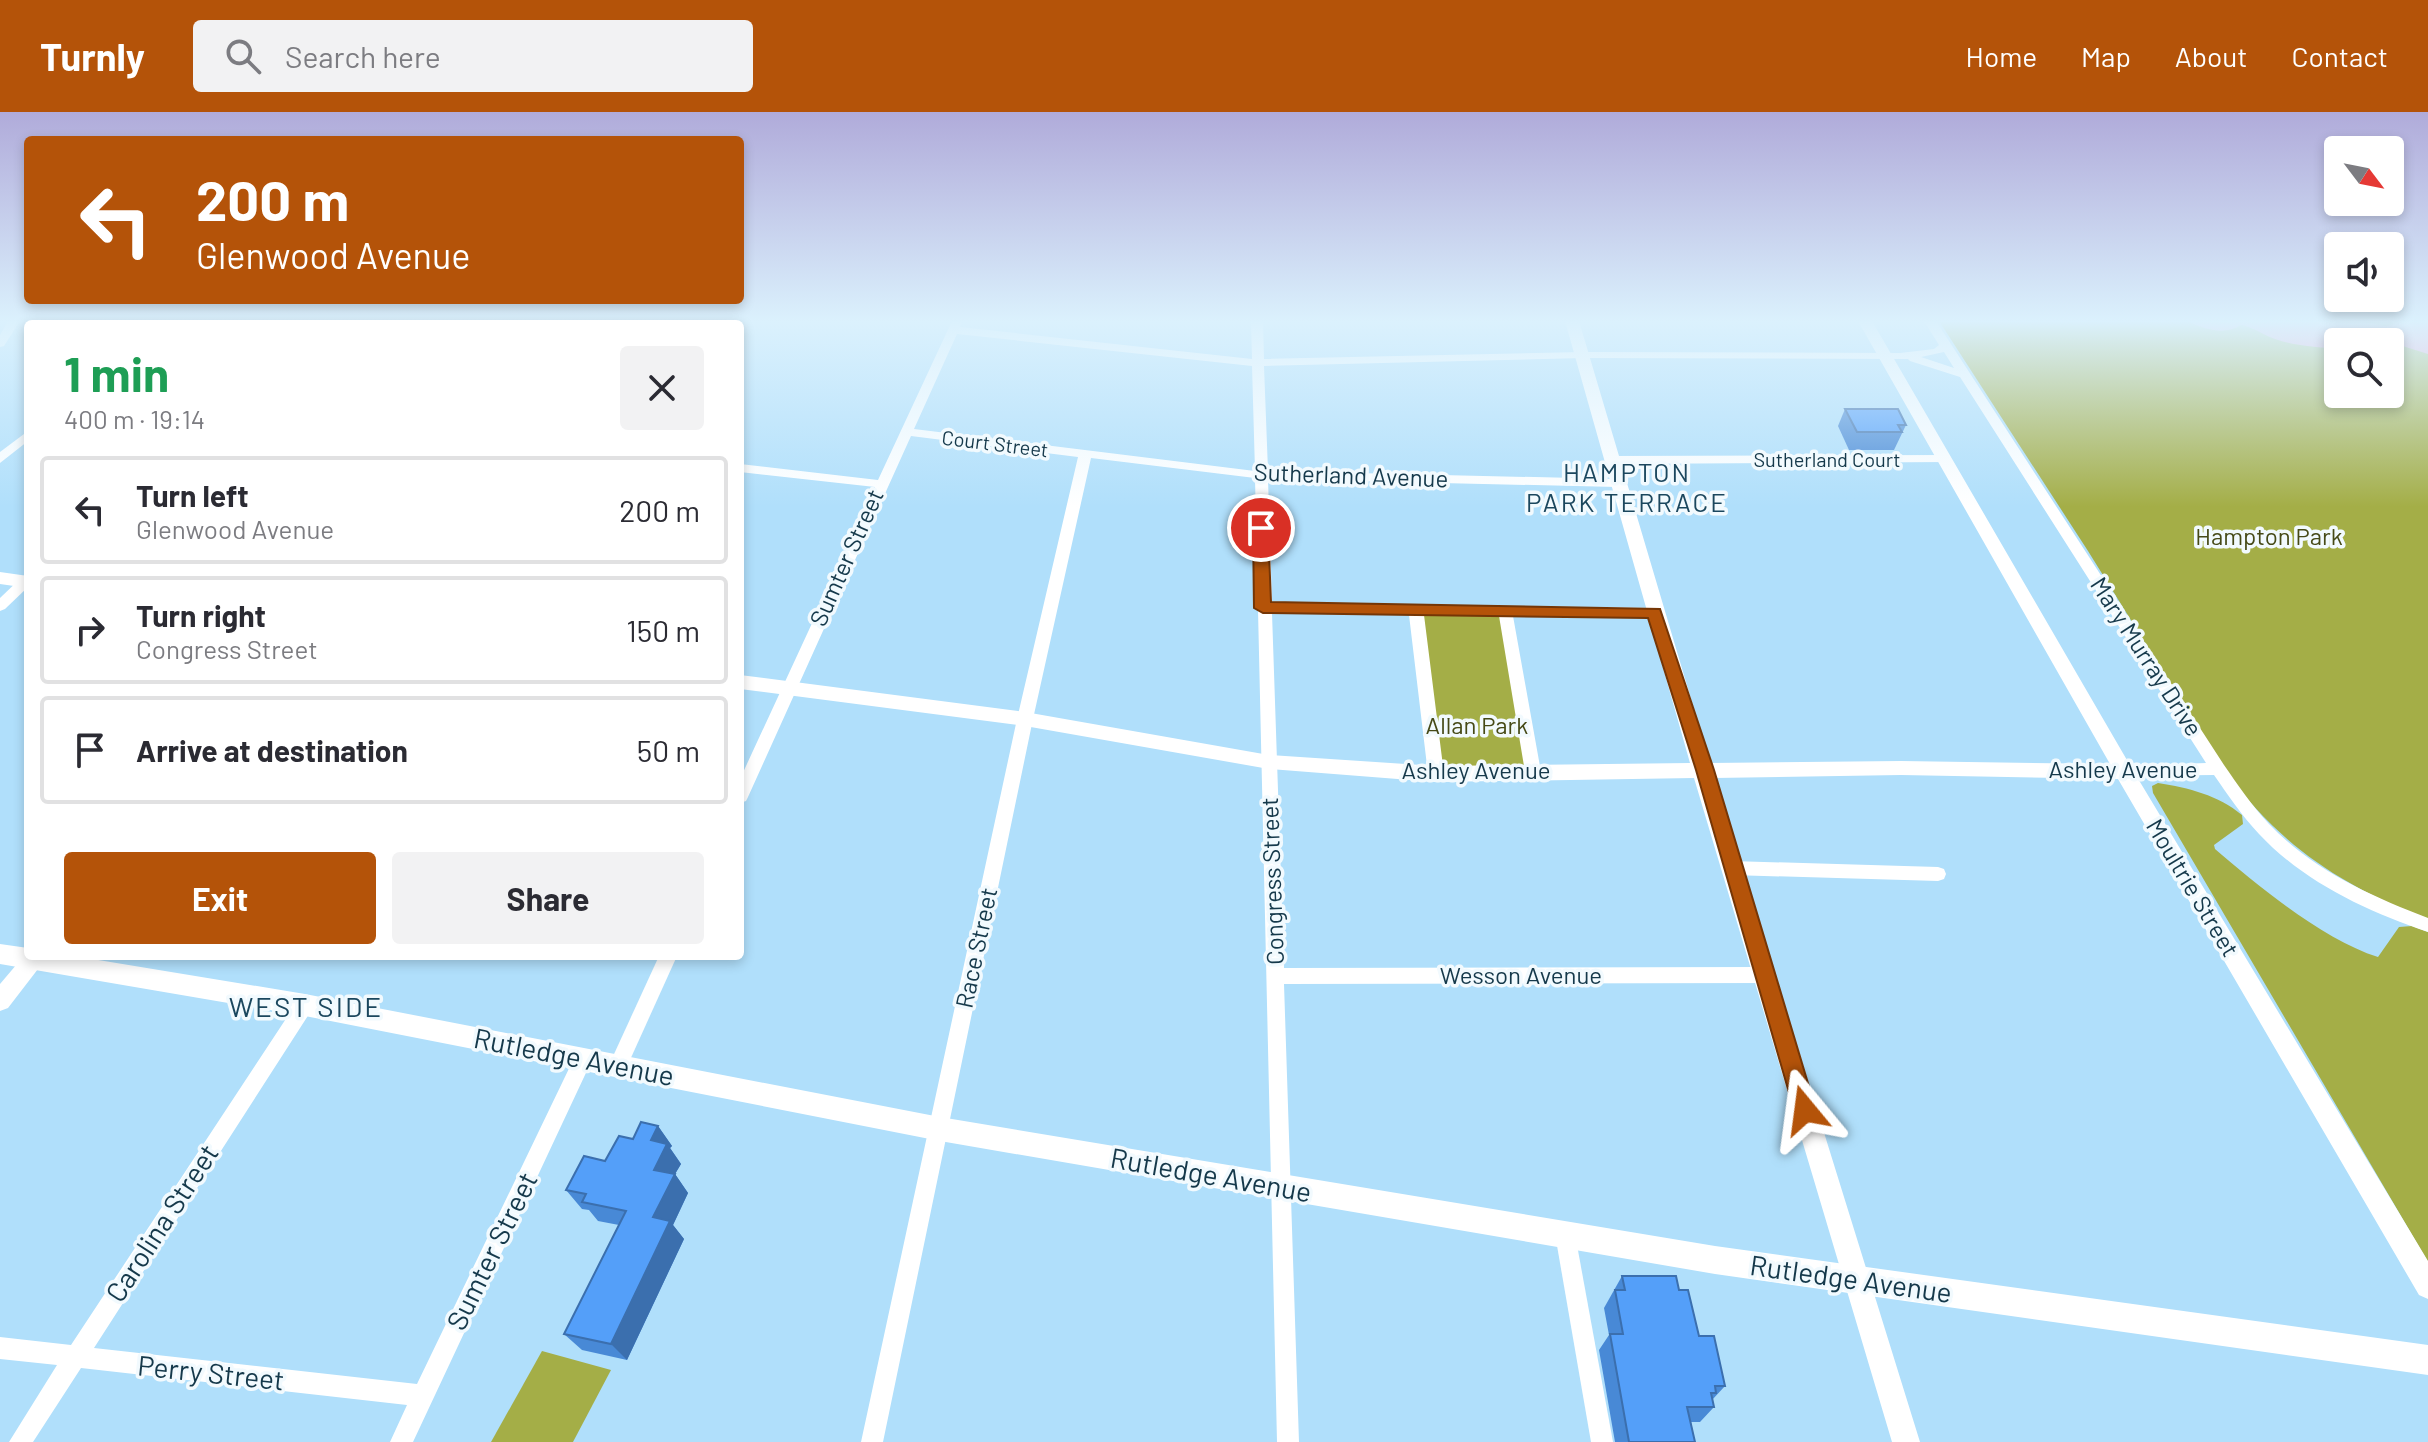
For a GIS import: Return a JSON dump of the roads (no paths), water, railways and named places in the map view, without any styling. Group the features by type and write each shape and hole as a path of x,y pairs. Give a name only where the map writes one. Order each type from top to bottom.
{"main road":[{"name":"Rutledge Avenue","path":"0,954 24,957"},
{"name":"Rutledge Avenue","path":"46,960 305,1005 940,1129 1280,1187 1857,1280 2428,1360"}],"street":[{"name":"Sumter Street","path":"744,788 928,383"},
{"name":"Congress Street","path":"1257,383 1277,976 1288,1442"},
{"path":"1590,383 1654,613 1705,770 1731,868 1906,1442"},
{"name":"Moultrie Street","path":"1908,383 1946,459 2124,772 2428,1286"},
{"name":"Mary Murray Drive","path":"1968,383 2218,769 2264,829 2301,862 2350,893 2428,925"},
{"name":"Court Street","path":"905,432 1085,455"},
{"path":"0,459 24,438"},
{"name":"Sutherland Avenue","path":"1085,455 1259,475 1618,483"},
{"name":"Race Street","path":"872,1442 1025,719 1085,455"},
{"name":"Sutherland Court","path":"1611,460 1946,459"},
{"path":"744,468 881,484"},
{"path":"0,578 24,581"},
{"path":"0,606 24,584"},
{"path":"1263,608 1654,613"},
{"path":"1416,610 1436,774"},
{"path":"1505,611 1533,772"},
{"name":"Ashley Avenue","path":"744,683 1025,719 1269,762 1436,774 1901,768 2124,772 2218,769"},
{"path":"1731,868 1938,874"},
{"path":"0,1001 33,960"},
{"path":"618,1065 666,960"},
{"name":"Wesson Avenue","path":"1277,976 1765,975"},
{"name":"Carolina Street","path":"20,1442 305,1005"},
{"name":"Sumter Street","path":"401,1442 583,1060"},
{"path":"1565,1234 1602,1442"},
{"name":"Perry Street","path":"0,1348 422,1396"}],"district":[{"name":"HAMPTON PARK TERRACE","path":"1627,488"},
{"name":"WEST SIDE","path":"306,1007"}],"park label":[{"name":"Hampton Park","path":"2269,537"},
{"name":"Allan Park","path":"1477,726"}]}
